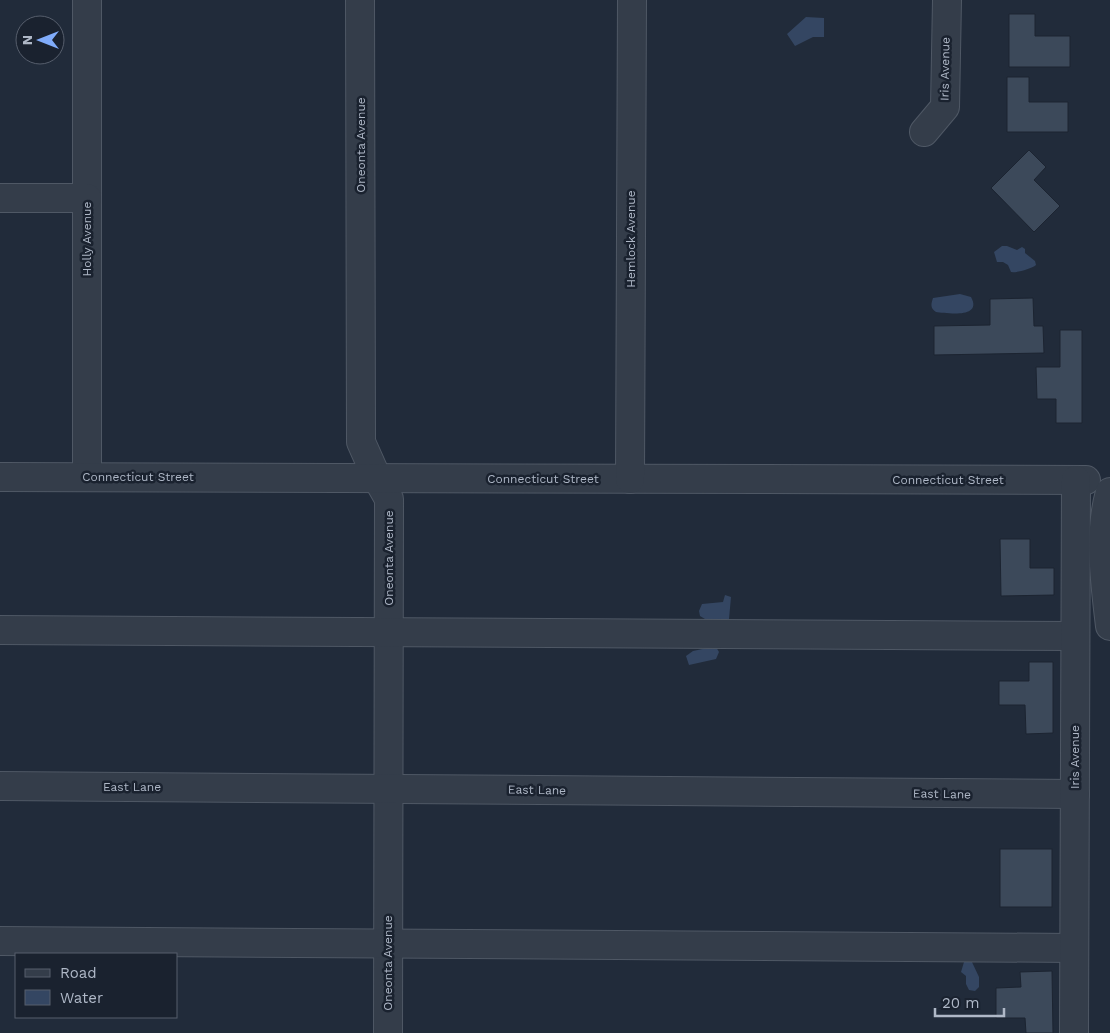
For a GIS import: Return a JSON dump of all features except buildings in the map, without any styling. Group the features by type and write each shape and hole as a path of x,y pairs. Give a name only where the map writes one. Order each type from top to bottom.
{"street":[{"name":"Holly Avenue","path":"87,0 88,477"},
{"name":"Oneonta Avenue","path":"360,0 361,442 377,478 389,499 388,1033"},
{"name":"Hemlock Avenue","path":"630,479 632,0"},
{"name":"Iris Avenue","path":"924,132 945,107 947,0"},
{"path":"0,198 87,198"},
{"name":"Connecticut Street","path":"0,477 630,479 1091,484"},
{"path":"1091,484 1106,505 1104,542 1110,626"},
{"name":"Iris Avenue","path":"1074,1033 1075,636 1091,484"},
{"path":"0,630 1075,636"},
{"name":"East Lane","path":"0,786 1075,794"},
{"path":"0,941 1074,948"}],"water":[{"path":"806,17 824,18 824,37 813,37 795,46 787,34"},
{"path":"1002,246 1017,250 1022,247 1025,249 1025,253 1035,261 1036,265 1024,270 1011,272 1008,265 1003,262 997,262 994,252"},
{"path":"960,294 971,297 972,309 968,312 936,312 932,307 933,298"},
{"path":"725,595 731,597 729,619 705,619 700,616 699,611 702,604 723,602"},
{"path":"716,647 719,652 716,659 689,665 686,656 693,651"},
{"path":"971,960 979,977 979,987 975,991 969,990 966,984 966,976 961,972 964,962"}]}
